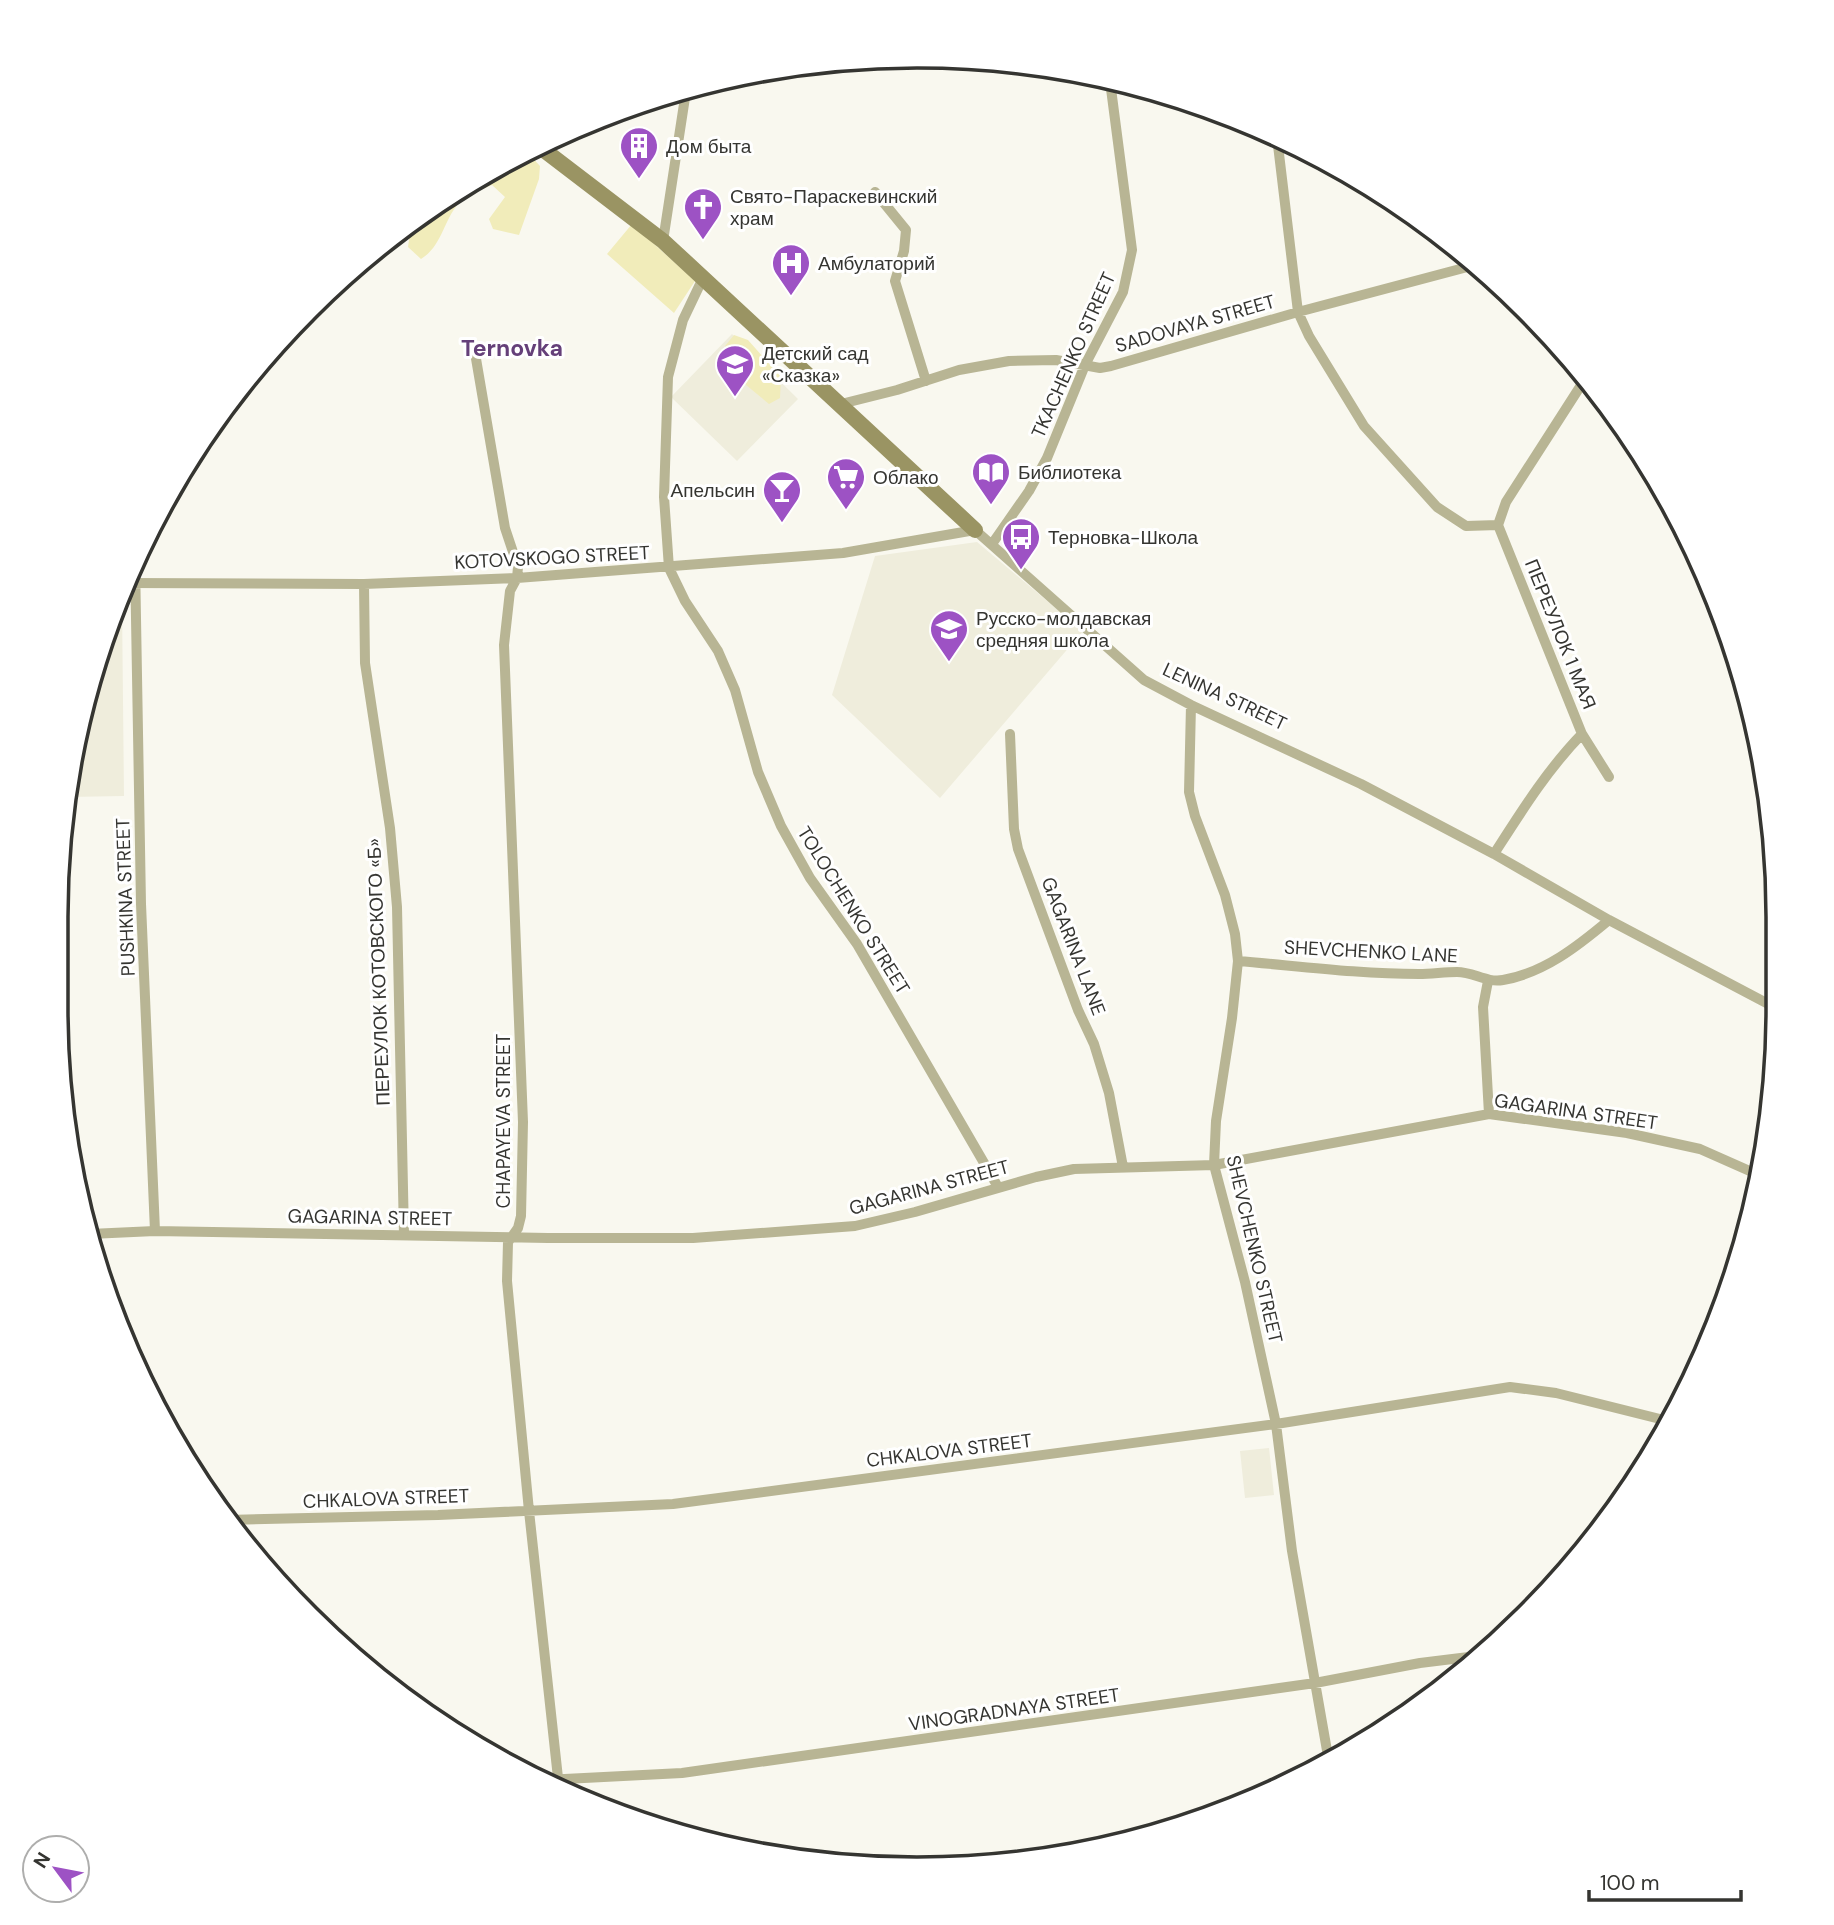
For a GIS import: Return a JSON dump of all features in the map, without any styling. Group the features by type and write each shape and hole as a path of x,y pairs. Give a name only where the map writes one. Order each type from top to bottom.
{"street":[{"name":"TKACHENKO STREET","path":"992,544 1029,491 1047,458 1085,365 1122,292 1132,250 1111,91"},
{"path":"663,241 685,101"},
{"path":"1279,150 1298,312 1309,336 1364,426 1437,507 1466,526 1499,525 1506,502 1580,387"},
{"name":"LENINA STREET","path":"548,153 663,241 975,530 1144,680 1191,705 1361,784 1766,1003"},
{"path":"875,192 906,230 904,251 895,281 926,381"},
{"name":"SADOVAYA STREET","path":"841,404 959,370 1009,361 1056,360 1100,368 1111,366 1464,268"},
{"name":"TOLOCHENKO STREET","path":"703,278 683,320 668,377 664,498 669,568 685,601 718,651 735,690 758,772 781,826 810,878 857,944 998,1187"},
{"path":"474,347 505,528 518,567 517,578"},
{"name":"ПЕРЕУЛОК 1 МАЯ","path":"1494,854 1561,755 1582,734 1499,525"},
{"name":"KOTOVSKOGO STREET","path":"137,583 364,584 517,578 843,553 975,530"},
{"name":"CHAPAYEVA STREET","path":"517,578 510,591 504,645 523,1122 521,1216 507,1250 507,1281 558,1776"},
{"name":"ПЕРЕУЛОК КОТОВСКОГО «Б»","path":"364,584 365,663 390,828 397,907 404,1235"},
{"name":"PUSHKINA STREET","path":"132,594 141,904 155,1231"},
{"name":"SHEVCHENKO STREET","path":"1191,705 1189,792 1195,816 1225,895 1235,934 1238,961 1216,1121 1214,1165 1245,1282 1276,1424 1292,1551 1327,1750"},
{"name":"GAGARINA LANE","path":"1010,734 1014,829 1018,849 1078,1010 1094,1044 1109,1093 1123,1167"},
{"path":"1582,734 1609,778"},
{"name":"SHEVCHENKO LANE","path":"1238,961 1419,974 1459,972 1488,981 1505,980 1532,972 1560,957 1609,920"},
{"path":"1488,981 1483,1007 1489,1114"},
{"name":"GAGARINA STREET","path":"99,1234 155,1231 693,1238 855,1226 1074,1169 1214,1165 1489,1114 1627,1133 1700,1149 1750,1171"},
{"name":"CHKALOVA STREET","path":"240,1520 673,1504 1276,1424 1510,1387 1556,1393 1659,1419"},
{"name":"VINOGRADNAYA STREET","path":"570,1782 682,1773 1315,1683 1463,1658"}],"shaded area":[{"path":"534,160 540,166 539,179 519,235 493,229 489,219 505,197 492,185 477,192"},
{"path":"460,202 428,254 421,259 408,247 409,237"},
{"path":"632,224 695,281 674,313 607,254"},
{"name":"Детский сад «Сказка»","path":"732,334 798,399 737,461 671,397"},
{"path":"734,335 748,340 781,377 780,398 769,404 746,385 725,346"},
{"name":"Русско-молдавская средняя школа","path":"977,542 1083,631 940,798 832,695 875,556"},
{"path":"122,620 124,796 78,797 97,697"},
{"path":"1269,1448 1274,1495 1245,1498 1240,1451"}],"place":[{"name":"Дом быта","path":"639,180"},
{"name":"Свято-Параскевинский храм","path":"703,241"},
{"name":"Амбулаторий","path":"791,297"},
{"name":"Детский сад «Сказка»","path":"735,398"},
{"name":"Библиотека","path":"991,506"},
{"name":"Облако","path":"846,511"},
{"name":"Апельсин","path":"782,524"},
{"name":"Терновка-Школа","path":"1021,571"},
{"name":"Русско-молдавская средняя школа","path":"949,663"}],"district":[{"name":"Ternovka","path":"512,348"}]}
